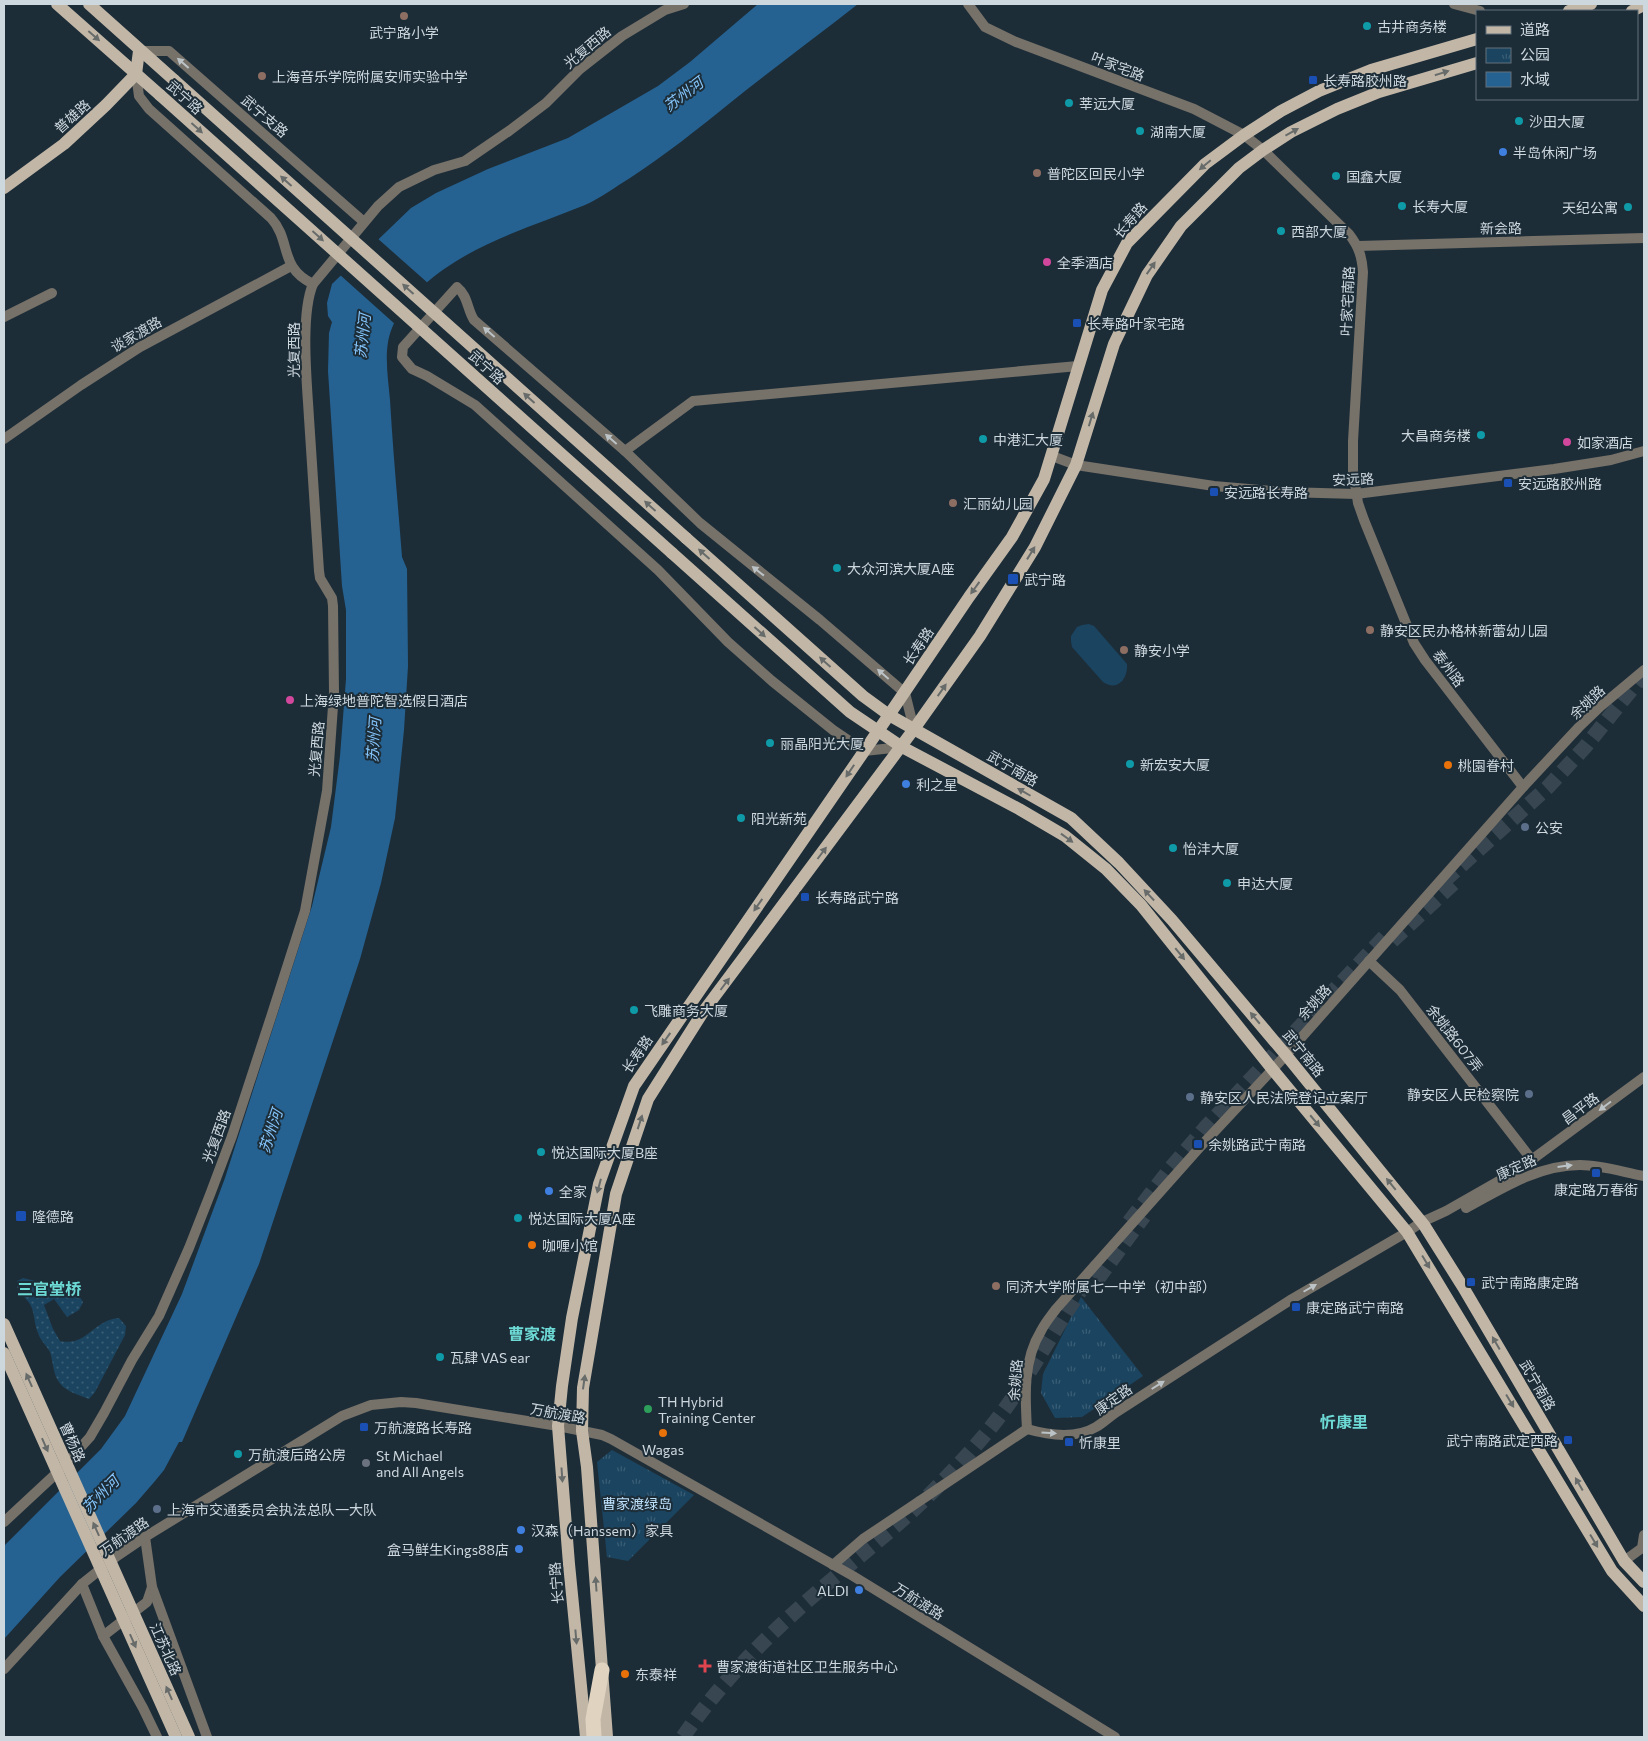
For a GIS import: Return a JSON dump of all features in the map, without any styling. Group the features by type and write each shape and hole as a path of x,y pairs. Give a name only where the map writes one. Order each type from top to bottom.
{"highway":[{"path":"594,1737 594,1719 602,1670"}],"main road":[{"name":"武宁路","path":"57,4 850,712 902,747"},
{"name":"武宁路","path":"89,4 863,696 889,715"},
{"path":"1572,10 1591,4"},
{"name":"长寿路","path":"558,1426 572,1318 599,1184 634,1086 969,597 1012,538 1057,458 1078,366 1102,290 1127,243 1205,164 1281,111 1319,91 1371,70 1476,40"},
{"path":"136,74 139,50"},
{"path":"608,1737 582,1431 583,1388 616,1194 648,1099 703,1012 902,747 980,636 1035,546 1076,465 1114,344 1147,275 1181,226 1239,168 1291,132 1337,109 1371,95 1476,63"},
{"name":"普雄路","path":"4,188 64,144 136,74"},
{"name":"武宁南路","path":"889,715 1070,818 1119,863 1172,920 1286,1055 1423,1223 1464,1287 1624,1561 1644,1582"},
{"path":"902,747 1065,836 1106,869 1141,905 1273,1070 1407,1232 1612,1571 1644,1606"},
{"name":"曹杨路","path":"4,1324 111,1577"},
{"name":"曹杨路","path":"4,1352 111,1577"},
{"name":"长宁路","path":"558,1426 586,1737"},
{"name":"江苏北路","path":"111,1577 176,1737"},
{"name":"江苏北路","path":"111,1577 189,1737"}],"street":[{"name":"光复西路","path":"4,1522 60,1469 90,1437 165,1304 189,1248 232,1136 305,911 326,796 334,708 333,606 332,598 320,578 319,571 307,388 307,313 313,284 378,206 399,187 434,170 465,162 546,104 580,69 622,36 665,10 684,4"},
{"name":"叶家宅路","path":"968,4 985,27 1016,42 1194,110 1244,135 1263,150"},
{"path":"1454,4 1476,10"},
{"name":"武宁支路","path":"139,50 169,51 364,222"},
{"path":"136,74 139,96 149,109 274,221 291,266 297,274 313,284"},
{"name":"叶家宅南路","path":"1263,150 1350,234 1358,246 1362,259 1363,272 1353,441 1353,471 1356,494"},
{"name":"新会路","path":"1358,246 1644,238"},
{"name":"谈家渡路","path":"4,439 124,356 291,266"},
{"path":"902,747 864,750 827,725 728,642 658,570 475,405 412,369 402,356 403,347 457,287 464,294 470,314 474,320 625,451 700,523 905,692 914,730"},
{"path":"4,316 52,293"},
{"path":"625,451 693,401 1078,366"},
{"name":"安远路","path":"1057,458 1076,465 1214,486 1285,492 1356,494 1554,469 1611,460 1644,450"},
{"name":"泰州路","path":"1356,494 1364,520 1414,643 1523,787"},
{"name":"余姚路","path":"1027,1429 1026,1384 1030,1357 1040,1332 1062,1302 1201,1146 1273,1070 1523,787 1579,727 1644,670"},
{"name":"余姚路607弄","path":"1369,961 1400,990 1532,1160"},
{"name":"昌平路","path":"1532,1160 1644,1077"},
{"name":"康定路","path":"1027,1429 1042,1434 1071,1434 1086,1432 1096,1427 1292,1299 1518,1170 1532,1160"},
{"name":"康定路","path":"1423,1223 1449,1217 1516,1180 1546,1169 1579,1165 1598,1166 1644,1176"},
{"name":"万航渡路","path":"4,1669 82,1584 145,1537 342,1416 371,1405 401,1402 558,1426 611,1439 833,1565 1115,1737"},
{"path":"833,1565 863,1539 1027,1429"},
{"path":"1624,1561 1642,1548 1644,1535"},
{"path":"145,1537 152,1587 207,1737"},
{"path":"82,1584 103,1636 157,1737"},
{"path":"103,1636 147,1602 152,1587"}],"green space":[{"path":"1089,624 1094,626 1127,664 1126,674 1121,682 1108,685 1103,682 1072,647 1071,636 1077,627"},
{"path":"23,1278 76,1291 83,1302 79,1310 67,1317 54,1299 44,1305 53,1329 60,1341 69,1342 77,1340 110,1320 119,1318 126,1326 125,1335 95,1392 89,1399 67,1389 57,1379 50,1352 40,1338 31,1306 18,1289 17,1281"},
{"path":"1081,1297 1143,1376 1082,1417 1055,1418 1041,1393 1043,1374"},
{"name":"曹家渡绿岛","path":"612,1450 694,1495 628,1561 607,1557 597,1462"}],"water":[{"name":"苏州河","path":"758,4 858,4 681,142 608,192 585,205 500,238 441,271 414,295 401,310 395,322 389,336 387,363 402,557 407,569 408,666 395,818 381,883 360,959 259,1264 182,1442 179,1442 164,1470 136,1503 60,1577 4,1639 4,1546 101,1449 125,1416 182,1294 225,1178 312,906 331,827 340,756 346,679 346,610 342,586 328,371 329,333 332,322 328,316 327,303 332,284 411,208 436,193 488,169 568,138 658,86 690,62"}],"pier":[{"path":"376,237 429,284 405,309 396,325 339,274"}],"tunnel":[{"path":"1444,881 1547,788 1585,747 1644,674"},
{"path":"1392,941 1459,878"},
{"path":"1129,1222 1205,1128 1387,934"},
{"path":"1097,1280 1144,1216"},
{"path":"683,1737 725,1683 772,1634 805,1603 928,1497 971,1451 1012,1399 1098,1265"}],"place":[{"name":"武宁路小学","path":"404,16"},
{"name":"古井商务楼","path":"1367,26"},
{"name":"上海音乐学院附属安师实验中学","path":"262,76"},
{"name":"长寿路胶州路","path":"1313,80"},
{"name":"莘远大厦","path":"1069,103"},
{"name":"沙田大厦","path":"1519,121"},
{"name":"湖南大厦","path":"1140,131"},
{"name":"半岛休闲广场","path":"1503,152"},
{"name":"普陀区回民小学","path":"1037,173"},
{"name":"国鑫大厦","path":"1336,176"},
{"name":"长寿大厦","path":"1402,206"},
{"name":"天纪公寓","path":"1628,207"},
{"name":"西部大厦","path":"1281,231"},
{"name":"全季酒店","path":"1047,262"},
{"name":"长寿路叶家宅路","path":"1077,323"},
{"name":"大昌商务楼","path":"1481,435"},
{"name":"中港汇大厦","path":"983,439"},
{"name":"如家酒店","path":"1567,442"},
{"name":"安远路胶州路","path":"1508,483"},
{"name":"安远路长寿路","path":"1214,492"},
{"name":"汇丽幼儿园","path":"953,503"},
{"name":"大众河滨大厦A座","path":"837,568"},
{"name":"武宁路","path":"1013,579"},
{"name":"静安区民办格林新蕾幼儿园","path":"1370,630"},
{"name":"静安小学","path":"1124,650"},
{"name":"上海绿地普陀智选假日酒店","path":"290,700"},
{"name":"丽晶阳光大厦","path":"770,743"},
{"name":"新宏安大厦","path":"1130,764"},
{"name":"桃園眷村","path":"1448,765"},
{"name":"利之星","path":"906,784"},
{"name":"阳光新苑","path":"741,818"},
{"name":"公安","path":"1525,827"},
{"name":"怡沣大厦","path":"1173,848"},
{"name":"申达大厦","path":"1227,883"},
{"name":"长寿路武宁路","path":"805,897"},
{"name":"飞雕商务大厦","path":"634,1010"},
{"name":"静安区人民检察院","path":"1529,1094"},
{"name":"静安区人民法院登记立案厅","path":"1190,1097"},
{"name":"余姚路武宁南路","path":"1198,1144"},
{"name":"悦达国际大厦B座","path":"541,1152"},
{"name":"康定路万春街","path":"1596,1173"},
{"name":"全家","path":"549,1191"},
{"name":"隆德路","path":"21,1216"},
{"name":"悦达国际大厦A座","path":"518,1218"},
{"name":"咖喱小馆","path":"532,1245"},
{"name":"武宁南路康定路","path":"1471,1282"},
{"name":"同济大学附属七一中学（初中部）","path":"996,1286"},
{"name":"康定路武宁南路","path":"1296,1307"},
{"name":"瓦肆 VAS ear","path":"440,1357"},
{"name":"TH Hybrid Training Center","path":"648,1409"},
{"name":"万航渡路长寿路","path":"364,1427"},
{"name":"Wagas","path":"663,1433"},
{"name":"武宁南路武定西路","path":"1568,1440"},
{"name":"忻康里","path":"1069,1442"},
{"name":"万航渡后路公房","path":"238,1454"},
{"name":"St Michael and All Angels","path":"366,1463"},
{"name":"上海市交通委员会执法总队一大队","path":"157,1509"},
{"name":"汉森（Hanssem）家具","path":"521,1530"},
{"name":"盒马鲜生Kings88店","path":"519,1549"},
{"name":"ALDI","path":"859,1590"},
{"name":"曹家渡街道社区卫生服务中心","path":"705,1666"},
{"name":"东泰祥","path":"625,1674"}],"district":[{"name":"三官堂桥","path":"49,1288"},
{"name":"曹家渡","path":"532,1333"},
{"name":"忻康里","path":"1344,1421"}]}
